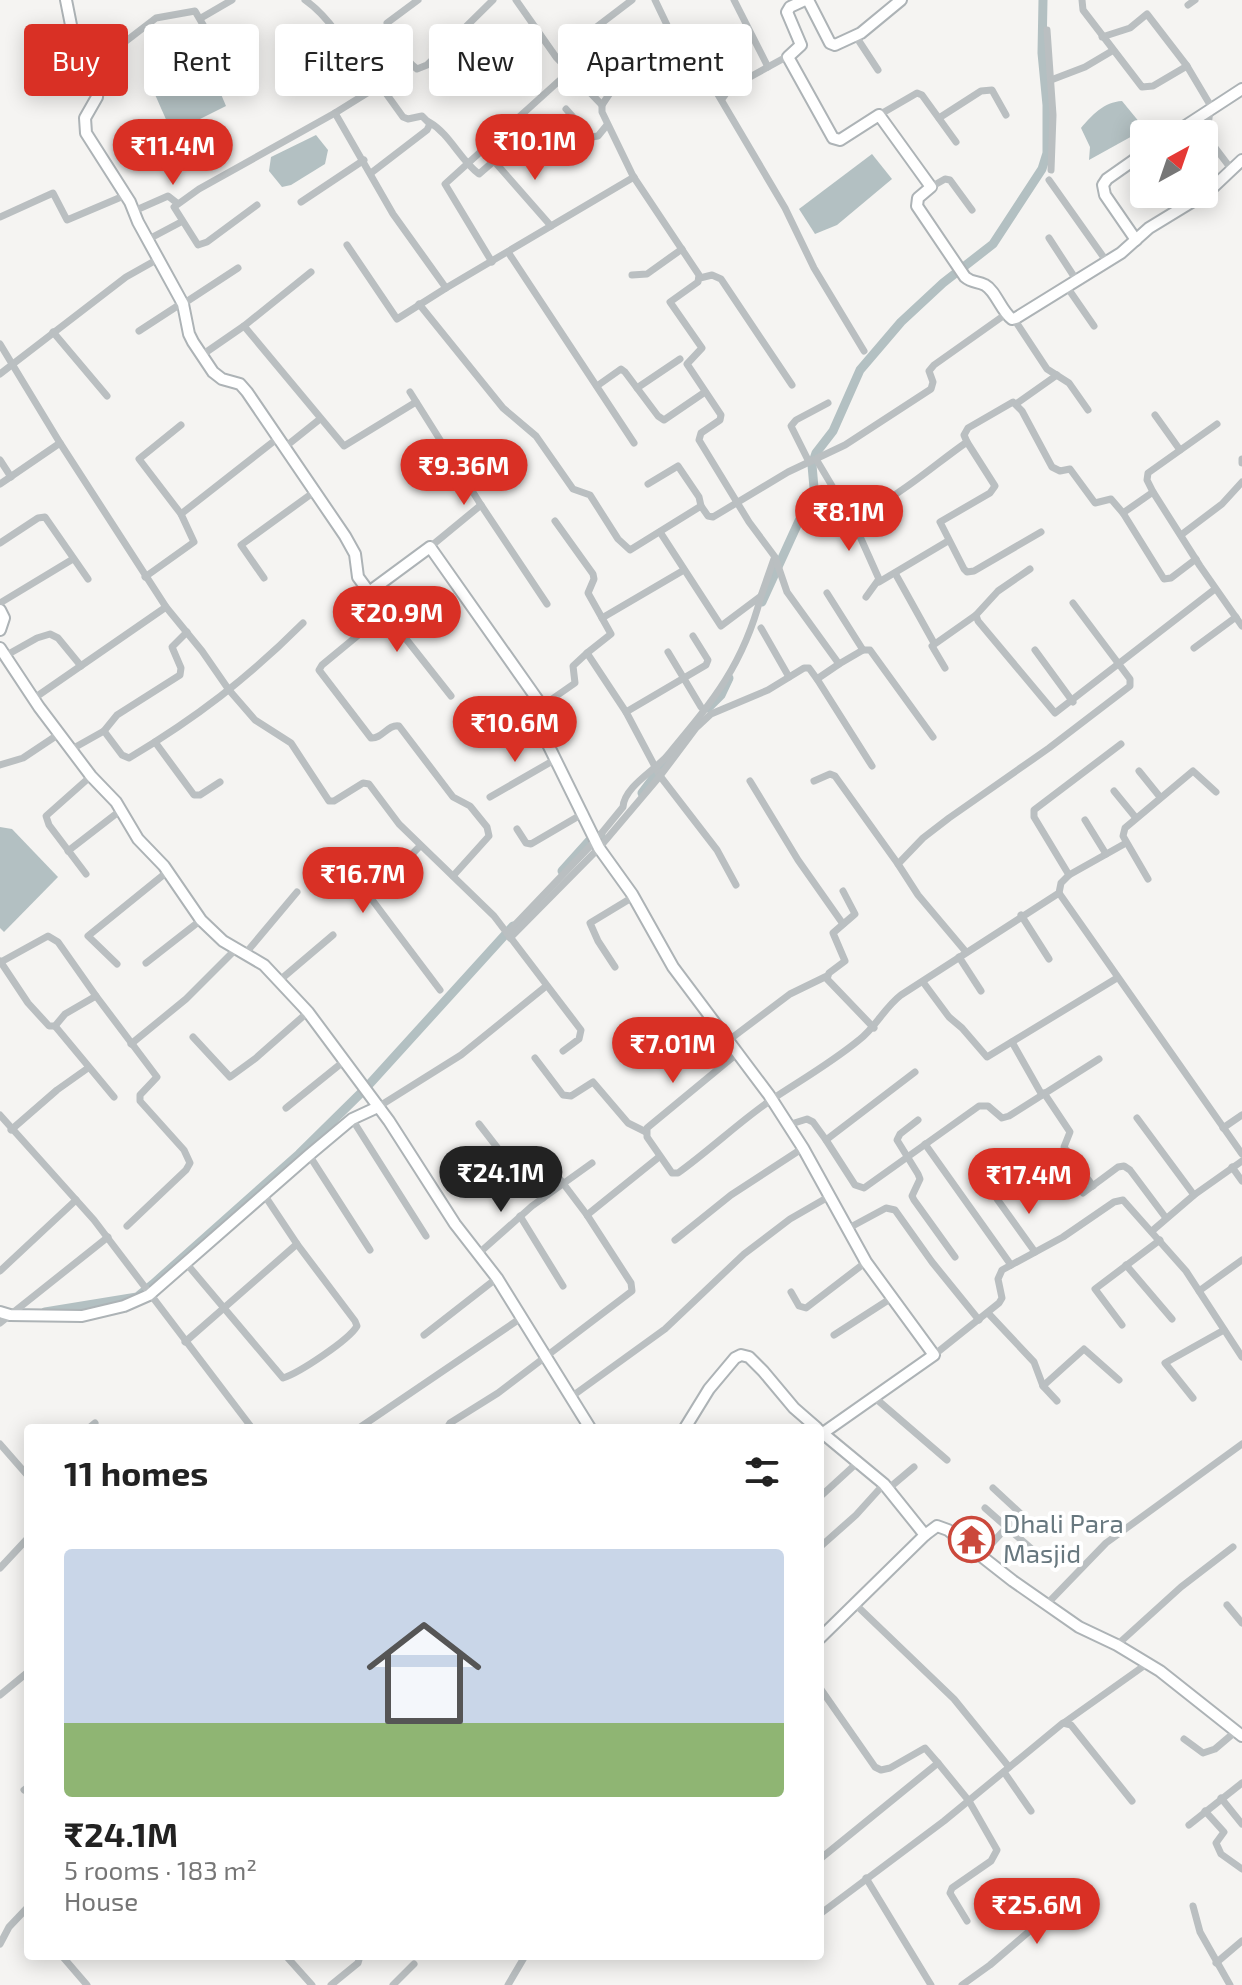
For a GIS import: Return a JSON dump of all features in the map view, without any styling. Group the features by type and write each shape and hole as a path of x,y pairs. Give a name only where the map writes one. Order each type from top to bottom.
{"street":[{"path":"66,0 71,24"},
{"path":"201,18 232,0"},
{"path":"305,0 330,24"},
{"path":"388,24 418,0"},
{"path":"413,66 417,69 427,65 493,0"},
{"path":"516,0 558,58"},
{"path":"600,24 632,0"},
{"path":"655,0 667,24"},
{"path":"734,0 768,67"},
{"path":"722,99 730,88 788,56 801,45 787,12 790,7 807,0 830,43 835,45 855,35 901,0"},
{"path":"1082,0 1083,10 1142,87 1153,86 1187,66"},
{"path":"128,40 162,15 190,10 204,24"},
{"path":"1102,37 1130,28 1147,14 1187,66 1211,108 1207,137 1232,170"},
{"path":"1047,30 1053,115 1051,170"},
{"path":"855,35 878,70"},
{"path":"1051,80 1085,67 1112,51"},
{"path":"788,56 836,140 917,93 922,95 956,142"},
{"path":"492,262 445,184 558,82"},
{"path":"939,118 981,91 992,90 1006,115"},
{"path":"1193,120 1241,92"},
{"path":"97,96 85,118 86,133 126,195 183,304 189,334 213,372 222,379 240,384 247,392 355,554 358,577 451,696"},
{"path":"257,205 202,245 194,243 174,211 177,203 362,96"},
{"path":"388,96 403,117 422,116 438,127 467,165 479,174 494,161 551,226"},
{"path":"594,96 602,105 607,125 634,177 700,278"},
{"path":"602,105 609,96"},
{"path":"720,96 795,224 814,268 864,351"},
{"path":"566,109 591,137 598,136 607,125"},
{"path":"335,113 393,214 446,288"},
{"path":"879,115 931,187"},
{"path":"371,173 427,130 429,122"},
{"path":"301,202 364,160"},
{"path":"648,484 678,466 699,497 701,506 708,516 713,517 845,445 931,389 933,382 929,371 934,365 1010,316 1107,262 1149,228 1208,192 1242,160"},
{"path":"1130,163 1103,185 1105,195 1136,240"},
{"path":"347,245 397,319 634,177"},
{"path":"972,210 950,180 945,179 918,198 917,206 962,272 971,282 989,288 1042,363 1069,383 1088,410"},
{"path":"1049,180 1107,262"},
{"path":"0,217 53,193 67,220 126,195"},
{"path":"134,211 168,196 177,203"},
{"path":"147,240 181,222"},
{"path":"1049,238 1094,326"},
{"path":"632,275 647,274 682,249"},
{"path":"508,252 634,443"},
{"path":"0,374 126,277 158,259"},
{"path":"139,331 238,268"},
{"path":"202,355 311,272"},
{"path":"792,385 721,279 712,275 700,278 670,302 702,348 687,364 721,418 701,433 699,440 776,560 787,592 839,664"},
{"path":"419,304 503,408 536,436 573,489 590,495 626,549 634,548 701,506"},
{"path":"244,326 344,446 416,402"},
{"path":"53,332 107,396"},
{"path":"0,344 145,577 229,690 262,727 291,743 329,801 367,782 399,824 508,935 581,1030 579,1039 563,1051"},
{"path":"637,388 680,359"},
{"path":"597,386 621,369 664,420 705,392"},
{"path":"1016,404 1057,375"},
{"path":"410,392 547,604"},
{"path":"1041,532 971,572 964,569 940,522 995,489 964,435 968,428 1009,402 1016,404 1052,467 1060,471 1070,469 1091,500 1099,503 1111,499 1164,579 1171,578 1196,559"},
{"path":"828,403 796,420 791,426 849,512 879,582"},
{"path":"1155,415 1180,450"},
{"path":"181,514 320,419"},
{"path":"1217,424 1148,473 1147,480 1215,589 1242,626"},
{"path":"145,577 194,542 181,514 139,459 181,425"},
{"path":"849,512 856,514 872,509 967,442"},
{"path":"0,484 60,443"},
{"path":"0,460 11,477"},
{"path":"1181,535 1222,504 1242,482"},
{"path":"264,578 241,545 314,492"},
{"path":"1123,513 1153,492"},
{"path":"369,592 481,505"},
{"path":"0,543 41,516 48,520 88,579"},
{"path":"555,521 593,574 588,593 611,634 573,666 575,683 537,710 535,718 596,840 673,967 772,1100 803,1148 866,1262 934,1355"},
{"path":"660,532 721,626 761,596"},
{"path":"866,597 879,582 948,541"},
{"path":"430,547 542,706"},
{"path":"0,603 73,559"},
{"path":"596,840 623,807 624,800 638,781 658,772 728,679 752,630 761,596 776,560"},
{"path":"945,668 932,648 934,643 976,615 992,596 1030,569"},
{"path":"602,618 684,570"},
{"path":"895,573 934,643"},
{"path":"976,615 1052,711 1058,712 1215,589"},
{"path":"827,593 863,650"},
{"path":"898,864 949,818 1127,689 1131,682 1073,603"},
{"path":"33,699 166,607"},
{"path":"1194,648 1242,607"},
{"path":"0,610 4,618 0,630"},
{"path":"385,613 319,670 371,738 392,726 399,726 453,797 470,806 487,827 489,836 484,845 453,876"},
{"path":"104,731 129,758 209,708 274,653 303,623"},
{"path":"761,628 789,677"},
{"path":"72,749 104,731 117,715 180,675 181,668 172,647 187,632"},
{"path":"81,666 58,638 50,634 3,652 33,699 121,810 138,839 167,872 201,920 213,934 280,980 308,1012 378,1107 455,1224 497,1278 588,1424"},
{"path":"626,712 707,662 693,636"},
{"path":"817,679 863,650 870,650 933,737"},
{"path":"1035,650 1073,702"},
{"path":"668,652 701,707"},
{"path":"587,653 626,712 658,772 717,850 736,885"},
{"path":"508,935 711,714 722,707 756,696 807,667 872,766"},
{"path":"0,765 23,758 59,734"},
{"path":"155,742 197,796 220,782"},
{"path":"1069,875 1034,817 1034,810 1121,744"},
{"path":"490,797 556,759"},
{"path":"1139,771 1160,797"},
{"path":"1148,879 1126,843 1123,832 1160,797 1194,771 1216,792"},
{"path":"814,781 830,774 835,776 962,954 981,991"},
{"path":"86,874 49,825 46,816 91,776"},
{"path":"750,781 804,870 843,924"},
{"path":"1114,791 1136,818"},
{"path":"68,851 121,810"},
{"path":"517,829 528,844 584,813"},
{"path":"1085,820 1106,854"},
{"path":"1126,843 1069,875 1061,883 1059,893 1242,1154"},
{"path":"420,846 370,897 440,990"},
{"path":"117,964 88,936 167,872"},
{"path":"729,1040 790,994 827,976 845,961 833,933 856,911 843,891"},
{"path":"131,1044 241,951 297,892"},
{"path":"535,1058 563,1095 571,1096 593,1082 628,1123 646,1132 659,1157 672,1173 678,1173 772,1100 813,1074 874,1028 892,1002 1059,893"},
{"path":"615,967 590,923 633,897"},
{"path":"1021,915 1049,959"},
{"path":"146,963 201,920"},
{"path":"280,980 333,935"},
{"path":"55,1026 49,1026 38,1015 0,961 48,936 58,942 157,1077 140,1095 140,1101 184,1150 190,1163 127,1226"},
{"path":"827,976 830,984 874,1028"},
{"path":"923,982 984,1056 991,1057 1117,978"},
{"path":"5,1314 82,1316 124,1306 186,1263 352,1119 378,1107 461,1055 545,987"},
{"path":"55,1026 65,1014 96,996"},
{"path":"193,1037 230,1077 308,1012"},
{"path":"55,1026 114,1097"},
{"path":"1012,1042 1070,1132 1063,1144 1065,1150 1093,1186"},
{"path":"646,1132 651,1123 739,1052"},
{"path":"788,1125 807,1119 813,1122 859,1188 873,1182 979,1106 988,1106 1002,1118 1099,1059"},
{"path":"286,1108 343,1062"},
{"path":"11,1130 88,1068"},
{"path":"826,1140 915,1072"},
{"path":"0,1115 108,1237 249,1424"},
{"path":"1223,1128 1242,1115"},
{"path":"1137,1118 1194,1195"},
{"path":"352,1119 426,1236"},
{"path":"918,1120 897,1138 920,1179 913,1191 914,1200 955,1257"},
{"path":"479,1124 510,1164 543,1198"},
{"path":"925,1144 1011,1265"},
{"path":"675,1240 731,1195 803,1148"},
{"path":"309,1155 370,1250"},
{"path":"587,1215 659,1157"},
{"path":"449,1424 498,1393 632,1291 631,1283 587,1215 544,1158"},
{"path":"1152,1231 1194,1195 1242,1161"},
{"path":"478,1254 520,1216 592,1163"},
{"path":"1083,1193 1118,1167 1124,1166 1166,1218"},
{"path":"1232,1167 1242,1181"},
{"path":"186,1263 283,1378 314,1362 352,1333 357,1326 355,1321 265,1196"},
{"path":"571,1397 665,1329 744,1254 790,1219 830,1196"},
{"path":"997,1199 1035,1252"},
{"path":"0,1271 76,1200"},
{"path":"824,1428 934,1355 988,1313 1002,1298 998,1274 1118,1200 1129,1204 1160,1240 1199,1291 1242,1357"},
{"path":"847,1229 886,1208 895,1210 979,1320"},
{"path":"520,1216 563,1286"},
{"path":"0,1323 5,1314 108,1237"},
{"path":"1122,1325 1095,1289 1160,1240"},
{"path":"185,1342 297,1244"},
{"path":"1199,1291 1242,1260"},
{"path":"791,1292 799,1306 806,1308 866,1262"},
{"path":"1126,1265 1172,1319"},
{"path":"424,1335 497,1278"},
{"path":"834,1335 893,1297"},
{"path":"988,1313 1034,1362 1043,1386 1057,1401"},
{"path":"365,1424 521,1318"},
{"path":"1193,1398 1165,1363 1224,1330"},
{"path":"1043,1386 1084,1349 1119,1380"},
{"path":"687,1424 709,1389 741,1355 749,1357 812,1424"},
{"path":"874,1397 947,1460"},
{"path":"824,1434 886,1487 925,1535"},
{"path":"0,1444 24,1470"},
{"path":"1047,1604 1089,1559 1126,1527 1242,1444"},
{"path":"824,1493 858,1462"},
{"path":"824,1543 886,1487 914,1467"},
{"path":"981,1555 1019,1515 1020,1510 993,1488"},
{"path":"985,1508 1035,1552"},
{"path":"824,1634 925,1535 933,1528 942,1527 1079,1627 1148,1663 1238,1734 1203,1753 1184,1739"},
{"path":"0,1568 24,1542"},
{"path":"1117,1645 1171,1595 1233,1547"},
{"path":"855,1604 954,1699 1007,1770 1031,1811"},
{"path":"1227,1605 1242,1623"},
{"path":"824,1911 969,1801 1088,1703 1148,1663"},
{"path":"0,1695 24,1675"},
{"path":"21,1678 24,1682"},
{"path":"824,1694 875,1767 881,1770 890,1768 925,1748 969,1801 997,1850 991,1861 952,1888 950,1893 967,1921"},
{"path":"1063,1723 1071,1725 1132,1801"},
{"path":"824,1856 938,1763"},
{"path":"1189,1825 1242,1783"},
{"path":"1221,1798 1242,1824"},
{"path":"1205,1811 1223,1830 1216,1843 1218,1849 1242,1869"},
{"path":"866,1878 931,1985"},
{"path":"962,1985 1033,1928 1031,1915 1008,1883"},
{"path":"1193,1906 1200,1932 1230,1985"},
{"path":"0,1944 9,1927 24,1911"},
{"path":"1216,1963 1242,1941"},
{"path":"65,1960 87,1985"},
{"path":"290,1960 312,1985"},
{"path":"331,1985 359,1960"},
{"path":"508,1985 523,1960"},
{"path":"393,1985 414,1964"}],"shaded area":[{"path":"156,96 222,96 226,106 172,133"},
{"path":"1122,101 1138,120 1130,120 1130,137 1089,160 1090,147 1081,128 1094,114"},
{"path":"316,135 328,150 325,164 291,185 282,187 269,171 271,157"},
{"path":"872,154 892,179 837,225 815,234 799,209"},
{"path":"0,827 12,829 58,877 4,932 0,928"}],"waterway":[{"path":"762,602 814,488 812,465 816,453 833,431 860,370 901,322 943,283 993,244 1042,169 1047,153 1043,0"},
{"path":"708,708 721,695 729,678"},
{"path":"642,793 669,757"},
{"path":"562,871 589,841 601,835"},
{"path":"45,1312 137,1297 153,1284 299,1154 365,1089 513,926"}],"place":[{"name":"Dhali Para Masjid","path":"972,1539"}]}
